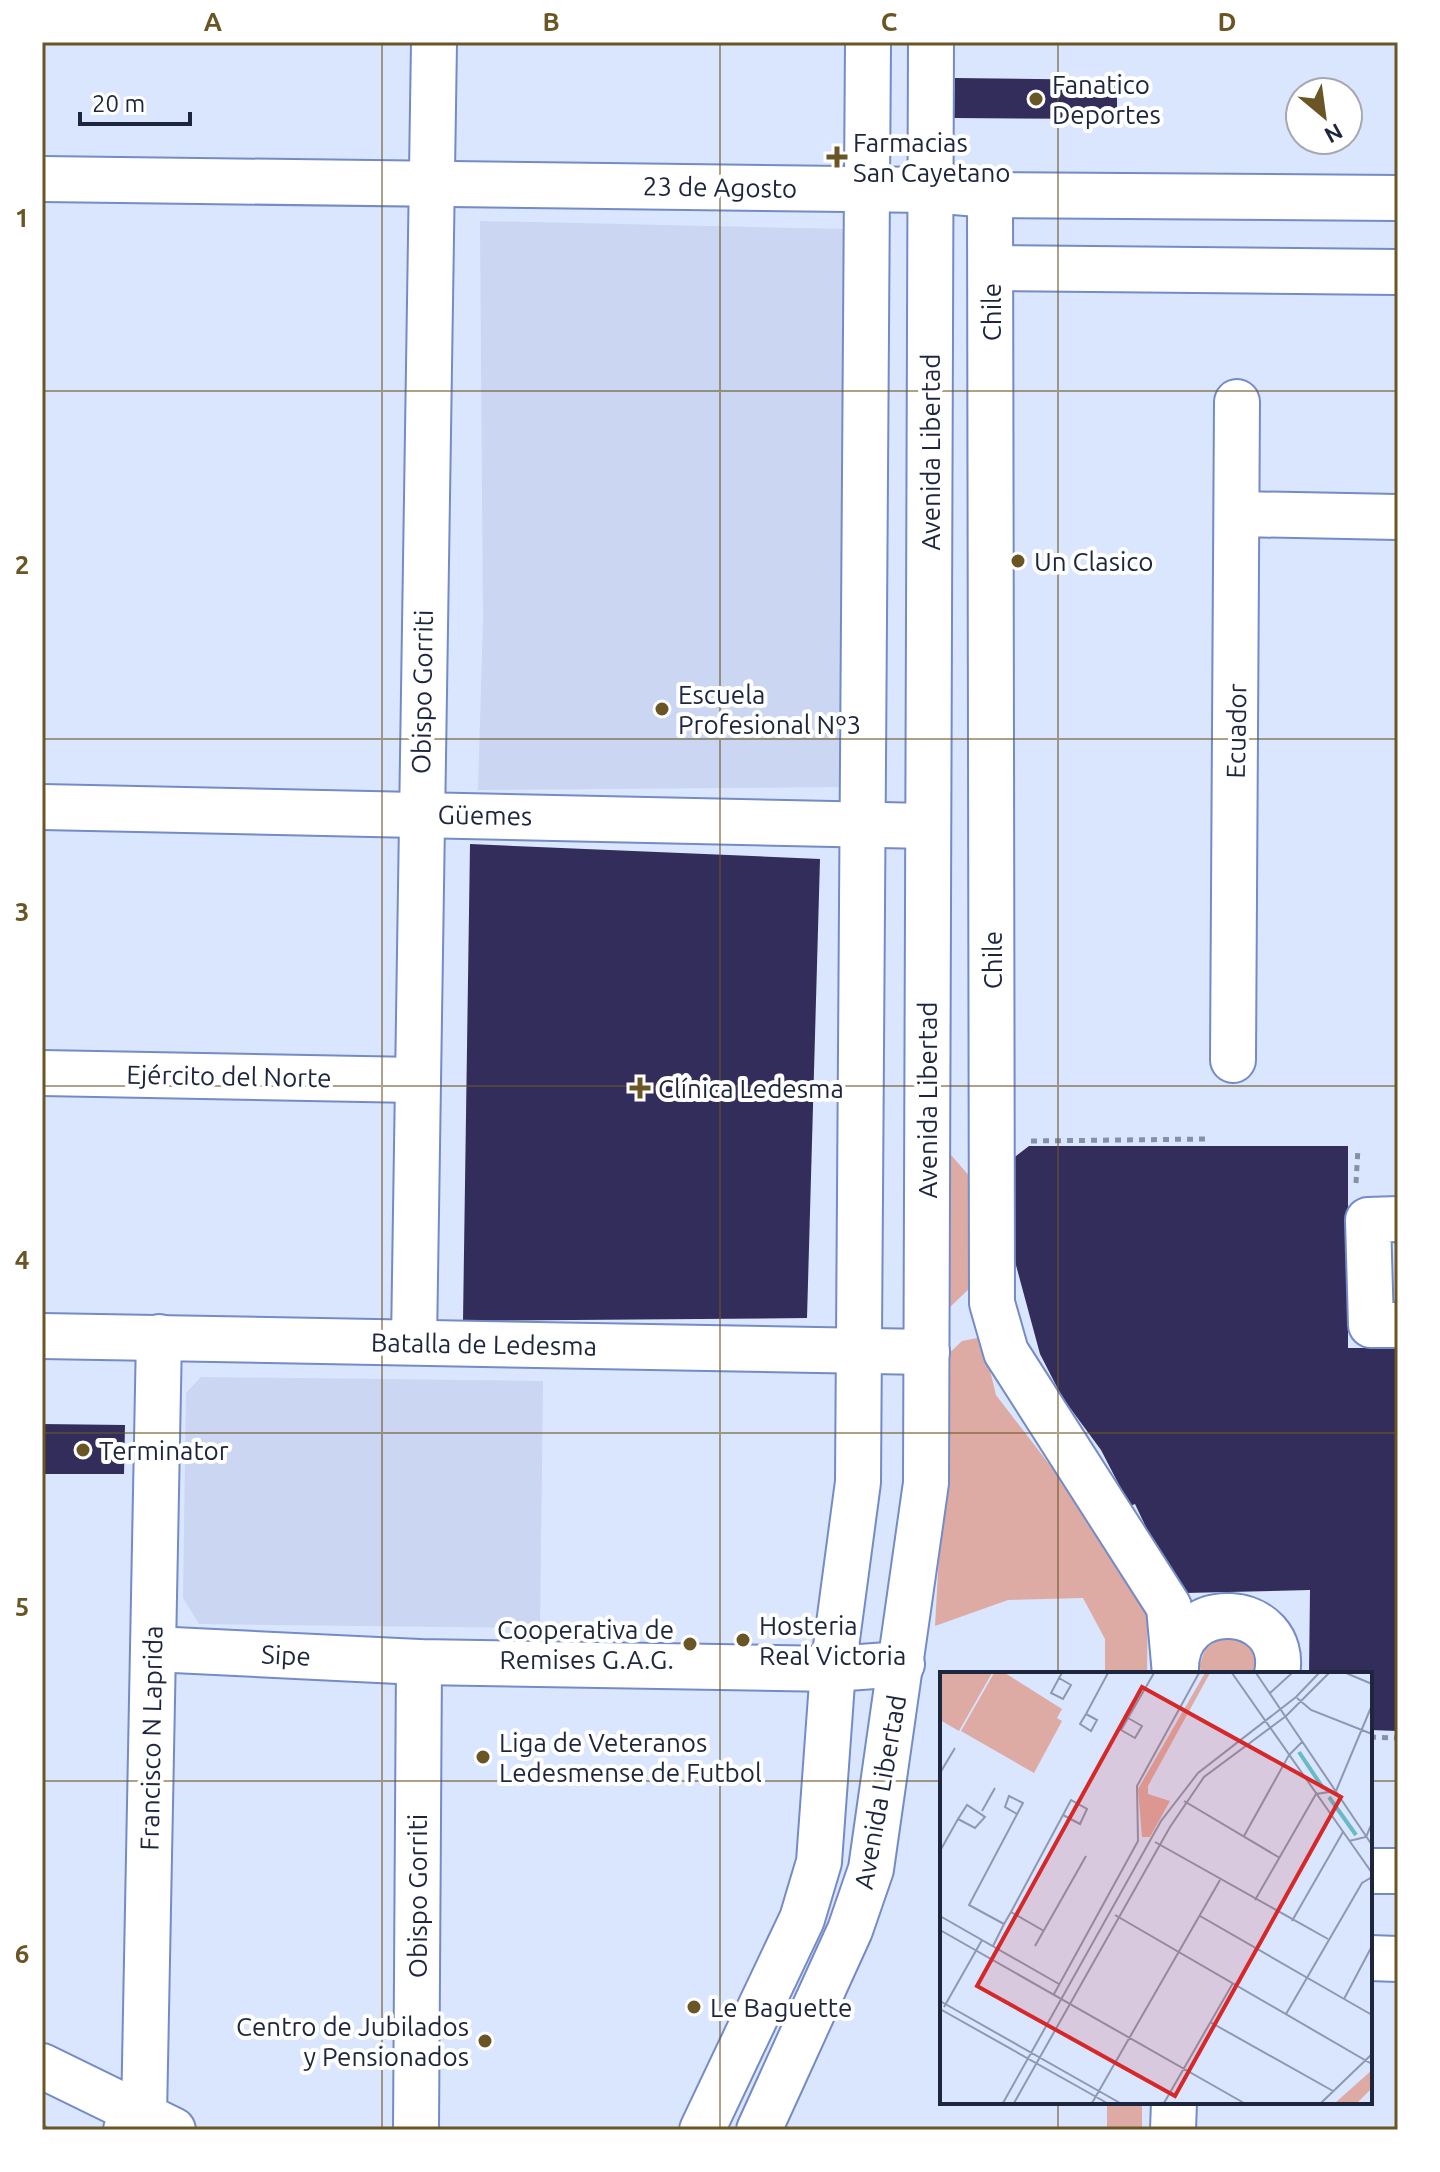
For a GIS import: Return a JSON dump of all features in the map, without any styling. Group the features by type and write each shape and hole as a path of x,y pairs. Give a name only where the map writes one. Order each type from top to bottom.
{"street":[{"name":"Obispo Gorriti","path":"414,1342 434,42"},
{"name":"Avenida Libertad","path":"702,2130 802,1919 819,1862 833,1669 858,1482 868,42"},
{"name":"Avenida Libertad","path":"759,2130 850,1930 871,1869 926,1483 931,42"},
{"name":"23 de Agosto","path":"42,179 931,190 990,195 1398,198"},
{"name":"Chile","path":"990,195 992,1303 1006,1352 1169,1607 1176,1672"},
{"path":"991,268 1398,272"},
{"name":"Ecuador","path":"1233,1060 1237,402"},
{"path":"1238,514 1398,517"},
{"name":"Güemes","path":"42,807 862,822 928,826"},
{"name":"Ejército del Norte","path":"42,1073 416,1080"},
{"path":"1398,1219 1368,1220 1371,1325 1398,1325"},
{"name":"Batalla de Ledesma","path":"42,1336 927,1352"},
{"name":"Francisco N Laprida","path":"148,2125 159,1337"},
{"path":"1176,1672 1181,1645 1196,1625 1227,1615 1251,1621 1270,1637 1277,1652 1277,1672"},
{"name":"Sipe","path":"153,1649 419,1662 833,1669 902,1664"},
{"name":"Obispo Gorriti","path":"416,2130 419,1662"},
{"path":"1372,1871 1398,1871"},
{"path":"1372,1958 1398,1959"},
{"path":"42,2066 148,2125"},
{"path":"1173,2130 1174,2104"}],"path":[{"path":"992,1142 1206,1139"},
{"path":"1356,1188 1358,1148"},
{"path":"1372,1737 1398,1738"}],"shaded area":[{"path":"480,221 848,229 842,630 846,787 478,790 483,620"},
{"path":"944,1147 971,1178 972,1286 948,1309"},
{"path":"982,1337 996,1395 1148,1593 1147,1672 1105,1672 1105,1639 1083,1598 1008,1600 935,1626 942,1502 939,1363 962,1341"},
{"path":"201,1377 543,1381 540,1628 199,1624 183,1598 186,1393"},
{"path":"1222,1636 1243,1636 1260,1649 1261,1672 1202,1672 1199,1667 1205,1649"},
{"path":"1107,2104 1142,2104 1142,2130 1107,2130"}],"building":[{"name":"Fanatico Deportes","path":"955,78 1117,80 1117,119 954,118"},
{"name":"Clínica Ledesma","path":"470,844 820,859 807,1318 463,1321"},
{"path":"1029,1146 1348,1146 1348,1348 1398,1348 1398,1731 1372,1730 1372,1672 1309,1672 1310,1590 1185,1593 1171,1580 1135,1504 1130,1506 1101,1450 1062,1397 1040,1354 1010,1243 1007,1163"},
{"name":"Terminator","path":"42,1424 125,1425 124,1474 42,1474"}],"place":[{"name":"Fanatico Deportes","path":"1036,99"},
{"name":"Farmacias San Cayetano","path":"837,157"},
{"name":"Un Clasico","path":"1018,561"},
{"name":"Escuela Profesional Nº3","path":"662,709"},
{"name":"Clínica Ledesma","path":"640,1088"},
{"name":"Terminator","path":"83,1450"},
{"name":"Hosteria Real Victoria","path":"743,1640"},
{"name":"Cooperativa de Remises G.A.G.","path":"690,1644"},
{"name":"Liga de Veteranos Ledesmense de Futbol","path":"483,1757"},
{"name":"Le Baguette","path":"694,2007"},
{"name":"Centro de Jubilados y Pensionados","path":"485,2041"}]}
